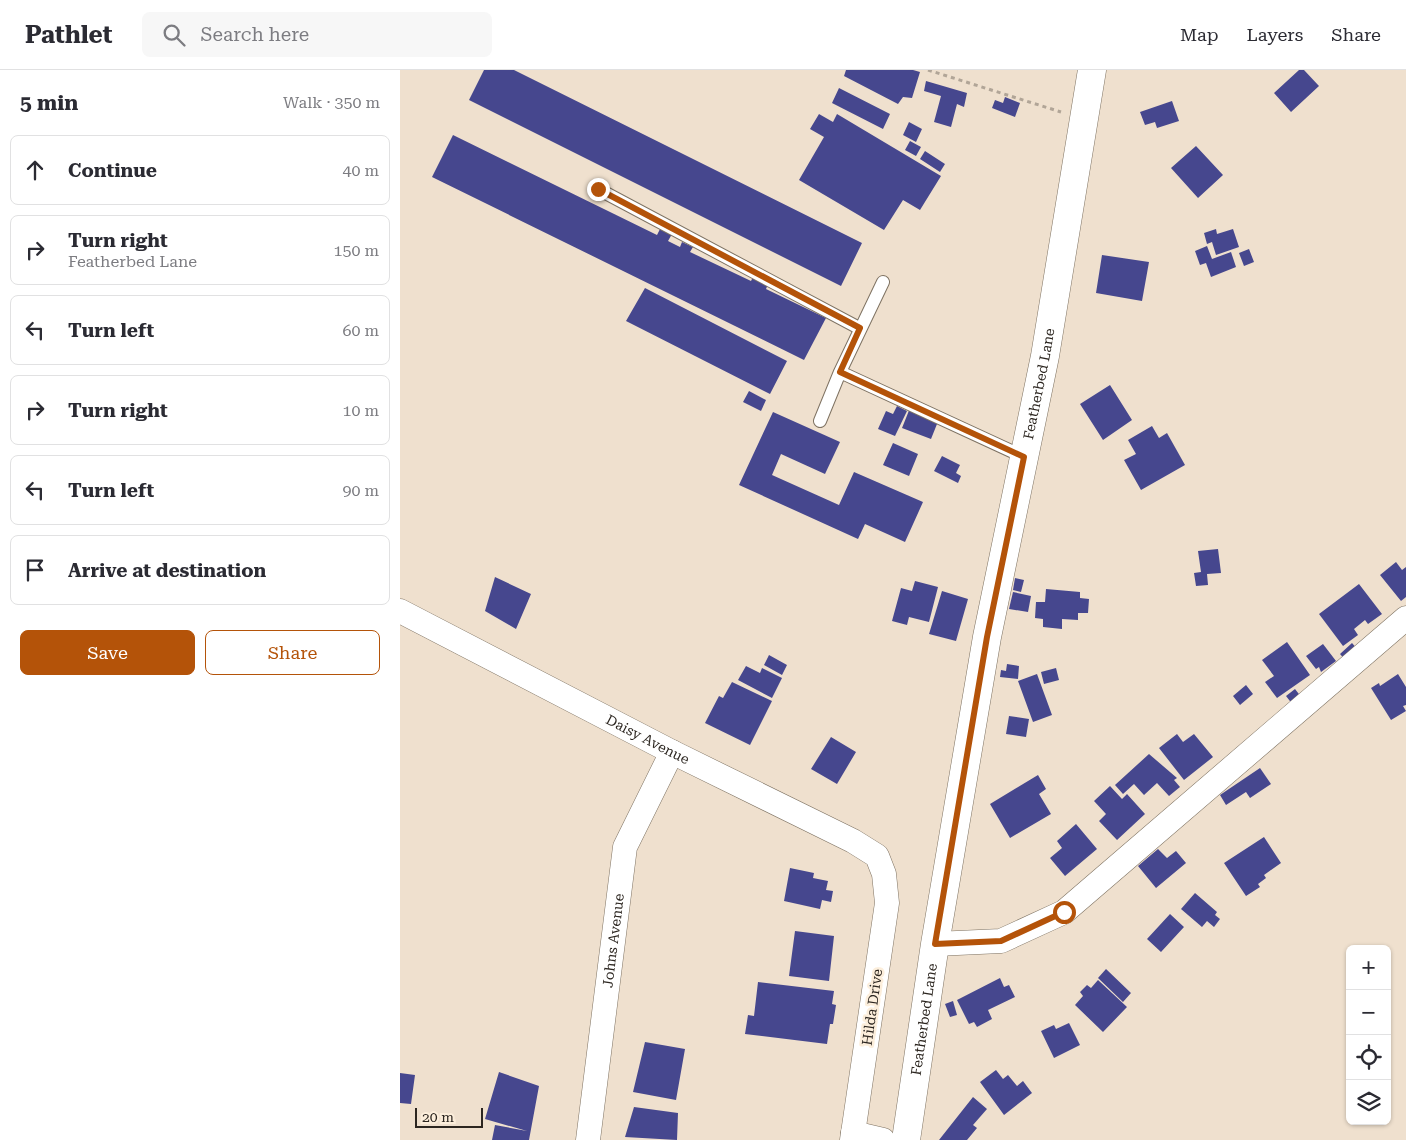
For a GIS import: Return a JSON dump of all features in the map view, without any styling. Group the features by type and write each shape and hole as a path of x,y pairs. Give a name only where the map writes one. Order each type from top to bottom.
{"main road":[{"name":"Featherbed Lane","path":"906,1140 935,944 987,637 1044,356 1092,70"}],"street":[{"name":"Daisy Avenue","path":"400,611 672,752 853,841 877,856 884,874"},
{"path":"935,944 1001,941 1064,912 1406,618"},
{"name":"Johns Avenue","path":"588,1140 625,847 672,752"},
{"name":"Hilda Drive","path":"853,1137 887,903 884,874"},
{"path":"853,1137 883,1140"}],"lane":[{"path":"598,189 860,328"},
{"path":"820,422 840,372 883,282"},
{"path":"840,372 1024,457"}],"path":[{"path":"928,70 1084,119"}],"building":[{"path":"484,70 514,70 862,243 841,286 469,100"},
{"path":"846,70 913,70 920,72 912,98 903,97 898,104 844,76"},
{"path":"1299,70 1304,70 1319,86 1291,112 1274,93"},
{"path":"926,81 967,93 964,107 957,104 951,127 934,122 941,96 924,91"},
{"path":"839,88 890,114 883,129 832,103"},
{"path":"1005,97 1020,103 1015,117 992,108 995,100 1003,103"},
{"path":"1172,101 1179,121 1157,128 1155,122 1145,125 1140,112"},
{"path":"819,114 833,122 837,114 941,176 920,210 903,200 884,230 799,180 824,137 810,129"},
{"path":"909,122 922,129 916,142 903,135"},
{"path":"453,135 657,235 660,229 672,234 668,241 680,247 682,242 693,247 690,252 751,281 754,275 769,282 766,289 826,318 804,360 432,177"},
{"path":"910,141 921,147 916,156 905,150"},
{"path":"1196,146 1223,175 1198,198 1171,168"},
{"path":"925,151 945,164 940,172 920,159"},
{"path":"1216,229 1217,234 1233,229 1239,247 1216,255 1212,242 1207,244 1204,233"},
{"path":"1207,246 1212,259 1231,252 1236,267 1211,277 1206,263 1200,265 1195,251"},
{"path":"1249,249 1254,262 1244,266 1239,253"},
{"path":"1102,255 1149,262 1142,301 1096,293"},
{"path":"645,288 787,361 770,394 626,321"},
{"path":"1110,385 1132,420 1103,440 1080,404"},
{"path":"749,391 766,400 761,411 743,402"},
{"path":"897,406 907,411 895,436 878,429 886,411 893,414"},
{"path":"910,408 939,419 931,439 902,428"},
{"path":"773,412 840,442 825,474 781,454 772,475 839,505 854,472 923,502 905,542 865,524 858,539 739,485"},
{"path":"1152,426 1159,438 1167,433 1185,465 1141,490 1124,460 1136,454 1128,440"},
{"path":"893,443 918,454 909,476 883,465"},
{"path":"942,456 960,465 956,473 961,476 958,483 934,471"},
{"path":"1218,549 1221,573 1207,574 1208,585 1196,586 1194,573 1201,572 1198,551"},
{"path":"1396,562 1402,570 1406,567 1406,597 1401,601 1380,575"},
{"path":"495,577 531,594 516,629 485,611"},
{"path":"1015,578 1024,580 1021,592 1013,590"},
{"path":"915,581 938,587 929,622 909,617 907,625 892,621 901,588 912,591"},
{"path":"1359,584 1382,614 1368,624 1365,620 1354,629 1358,635 1343,646 1319,614"},
{"path":"1046,589 1080,592 1080,598 1089,599 1088,613 1078,613 1078,620 1062,619 1062,629 1043,627 1043,619 1035,618 1036,602 1045,602"},
{"path":"942,591 968,599 956,641 929,634"},
{"path":"1013,592 1031,596 1028,612 1009,609"},
{"path":"1287,642 1310,675 1277,698 1265,682 1274,676 1262,660"},
{"path":"1352,643 1359,651 1347,662 1340,654"},
{"path":"1323,644 1336,661 1321,672 1319,667 1316,669 1306,656"},
{"path":"769,655 787,665 782,675 764,665"},
{"path":"1007,664 1019,666 1018,679 1000,677 1001,670 1006,671"},
{"path":"746,666 760,673 762,668 782,678 772,698 738,680"},
{"path":"1056,668 1059,680 1044,684 1041,672"},
{"path":"1037,674 1052,715 1033,722 1018,681"},
{"path":"1398,674 1406,687 1406,705 1403,706 1406,711 1391,720 1371,688 1379,683 1380,686"},
{"path":"732,682 772,701 750,745 705,723 719,696 723,698"},
{"path":"1246,685 1253,694 1240,705 1233,696"},
{"path":"1295,689 1302,698 1293,705 1286,696"},
{"path":"1009,716 1029,719 1026,737 1006,734"},
{"path":"1177,734 1183,742 1194,734 1213,757 1184,780 1159,748"},
{"path":"831,737 856,752 837,784 811,769"},
{"path":"1149,754 1177,778 1174,780 1180,787 1169,796 1157,783 1144,795 1134,784 1123,794 1115,785"},
{"path":"1260,768 1271,784 1250,798 1246,792 1226,805 1220,795"},
{"path":"1038,775 1046,789 1039,794 1051,814 1010,838 990,804"},
{"path":"1110,786 1122,799 1127,794 1145,814 1117,840 1099,821 1106,814 1094,801"},
{"path":"1076,824 1097,849 1065,876 1050,858 1062,848 1057,841"},
{"path":"1264,837 1281,863 1264,875 1266,878 1258,884 1260,887 1246,896 1224,863"},
{"path":"1158,849 1167,858 1176,851 1186,863 1156,888 1138,866"},
{"path":"790,868 814,873 813,878 828,881 826,890 833,891 831,902 822,900 820,909 784,901"},
{"path":"1195,893 1217,912 1215,915 1220,919 1214,927 1207,921 1202,927 1181,909"},
{"path":"1170,914 1184,927 1161,952 1147,939"},
{"path":"795,931 834,936 829,981 789,976"},
{"path":"1106,969 1131,993 1123,1002 1098,978"},
{"path":"1000,978 1004,987 1009,985 1015,997 988,1010 992,1019 977,1027 974,1022 969,1024 957,1000"},
{"path":"1098,980 1127,1007 1103,1032 1075,1005 1083,996 1080,992 1087,985 1091,988"},
{"path":"758,982 834,991 832,1004 836,1005 833,1024 830,1024 827,1044 745,1034 748,1015 754,1016"},
{"path":"953,1001 957,1015 950,1017 945,1004"},
{"path":"1069,1023 1080,1045 1054,1058 1041,1031 1054,1025 1056,1029"},
{"path":"645,1042 685,1049 676,1100 633,1092"},
{"path":"996,1070 1003,1079 1008,1075 1017,1086 1023,1081 1032,1093 1004,1115 980,1082"},
{"path":"499,1072 539,1086 529,1140 492,1140 495,1125 527,1131 485,1119"},
{"path":"400,1073 415,1075 411,1104 400,1103"},
{"path":"973,1097 987,1109 973,1125 977,1128 967,1140 939,1140"},
{"path":"634,1107 678,1113 677,1140 625,1137"}],"route":[{"path":"598,189 860,328 840,372 1024,457 987,637 935,944 1001,941 1064,912"}]}
